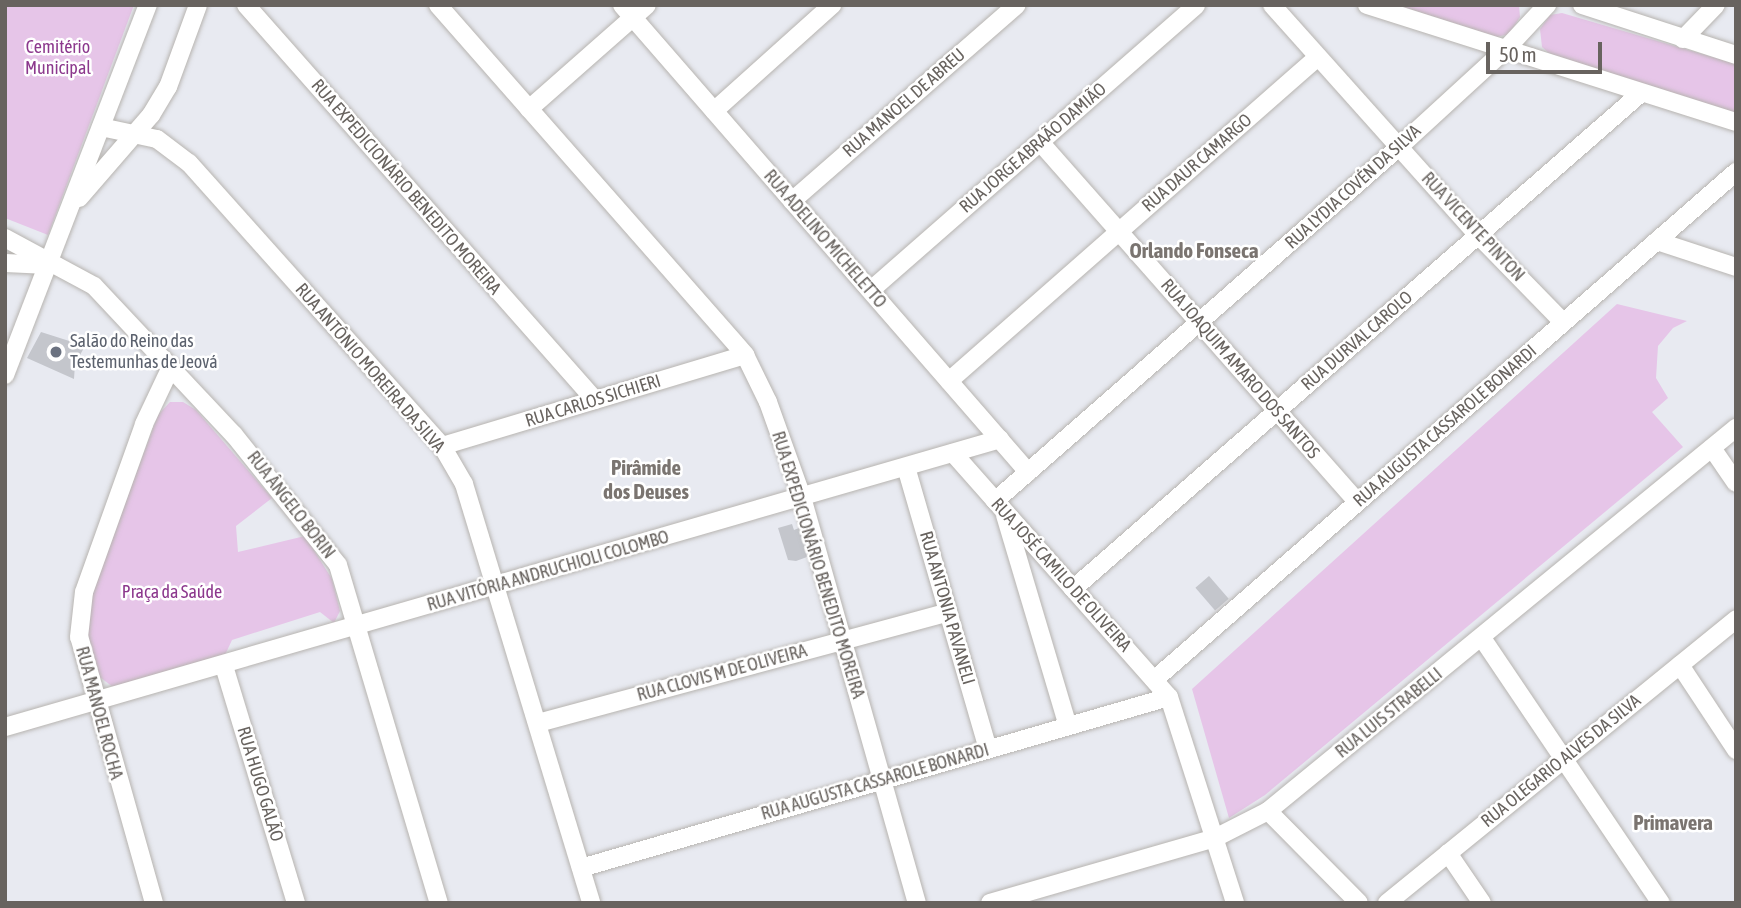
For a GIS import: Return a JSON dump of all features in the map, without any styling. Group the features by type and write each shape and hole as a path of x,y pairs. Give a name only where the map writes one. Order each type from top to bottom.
{"street":[{"path":"5,374 148,5"},
{"path":"69,208 136,132 176,72 198,5"},
{"name":"RUA EXPEDICIONÁRIO BENEDITO MOREIRA","path":"246,5 595,400"},
{"name":"RUA EXPEDICIONÁRIO BENEDITO MOREIRA","path":"438,5 744,355 768,402 802,497 917,903"},
{"path":"529,109 627,12 647,5"},
{"path":"714,111 832,5"},
{"name":"RUA MANOEL DE ABREU","path":"792,201 1017,5"},
{"name":"RUA JORGE ABRAÃO DAMIÃO","path":"870,290 1196,5"},
{"name":"RUA VICENTE PINTON","path":"1272,5 1478,235 1563,322"},
{"path":"1367,5 1736,122"},
{"name":"RUA LYDIA COVÉN DA SILVA","path":"999,505 1028,472 1201,324 1399,147 1505,50 1547,5"},
{"path":"1582,5 1736,55"},
{"path":"1683,39 1716,5"},
{"name":"RUA ADELINO MICHELETTO","path":"627,12 1028,472"},
{"name":"RUA DAUR CAMARGO","path":"949,381 1318,57"},
{"name":"RUA DURVAL CAROLO","path":"1073,589 1641,93"},
{"name":"RUA ANTÔNIO MOREIRA DA SILVA","path":"101,127 136,132 157,139 189,163 442,446 464,484 591,903"},
{"name":"RUA JOAQUIM AMARO DOS SANTOS","path":"1040,142 1357,502"},
{"name":"RUA AUGUSTA CASSAROLE BONARDI","path":"1154,680 1736,172"},
{"path":"5,238 48,265"},
{"path":"1657,241 1736,267"},
{"path":"5,263 48,265"},
{"name":"RUA ÂNGELO BORIN","path":"48,265 94,286 234,435 338,565 439,903"},
{"name":"RUA CARLOS SICHIERI","path":"442,446 744,355"},
{"name":"RUA MANOEL ROCHA","path":"154,903 95,704 79,637 84,592 144,424 171,367"},
{"name":"RUA LUIS STRABELLI","path":"990,903 1215,838 1268,811 1736,428"},
{"name":"RUA VITÓRIA ANDRUCHIOLI COLOMBO","path":"5,727 95,704 1000,439"},
{"path":"1712,448 1736,483"},
{"name":"RUA JOSÉ CAMILO DE OLIVEIRA","path":"953,453 1169,697"},
{"name":"RUA ANTONIA PAVANELI","path":"906,467 988,749"},
{"path":"999,505 1068,726"},
{"name":"RUA CLOVIS M DE OLIVEIRA","path":"538,723 948,612"},
{"name":"RUA OLEGARIO ALVES DA SILVA","path":"1387,903 1736,619"},
{"path":"1482,638 1661,903"},
{"path":"1679,665 1736,750"},
{"name":"RUA HUGO GALÃO","path":"224,666 296,903"},
{"path":"1169,697 1235,903"},
{"name":"RUA AUGUSTA CASSAROLE BONARDI","path":"581,868 1169,697"},
{"path":"1268,811 1359,903"},
{"path":"1448,853 1482,903"}],"green space":[{"name":"Cemitério Municipal","path":"5,5 134,5 48,235 5,218"},
{"path":"1397,5 1519,5 1520,17 1509,34 1497,37"},
{"path":"1562,13 1736,64 1736,115 1551,55 1542,47 1540,29 1550,15"},
{"path":"1617,304 1687,321 1673,328 1658,346 1656,378 1668,398 1652,412 1683,447 1265,795 1229,818 1192,689"},
{"name":"Praça da Saúde","path":"170,402 183,402 196,410 272,498 236,526 238,552 305,536 332,579 340,611 334,623 320,612 232,640 225,655 113,687 97,675 87,637 94,586 158,415"}],"building":[{"name":"Salão do Reino das Testemunhas de Jeová","path":"41,332 85,346 75,364 74,379 27,358"},
{"path":"792,524 794,530 799,528 807,557 796,561 788,560 778,528"},
{"path":"1209,576 1229,599 1215,610 1195,588"}],"place":[{"name":"Salão do Reino das Testemunhas de Jeová","path":"56,352"}],"district":[{"name":"Orlando Fonseca","path":"1194,250"},
{"name":"Pirâmide dos Deuses","path":"646,479"},
{"name":"Primavera","path":"1673,822"}]}
